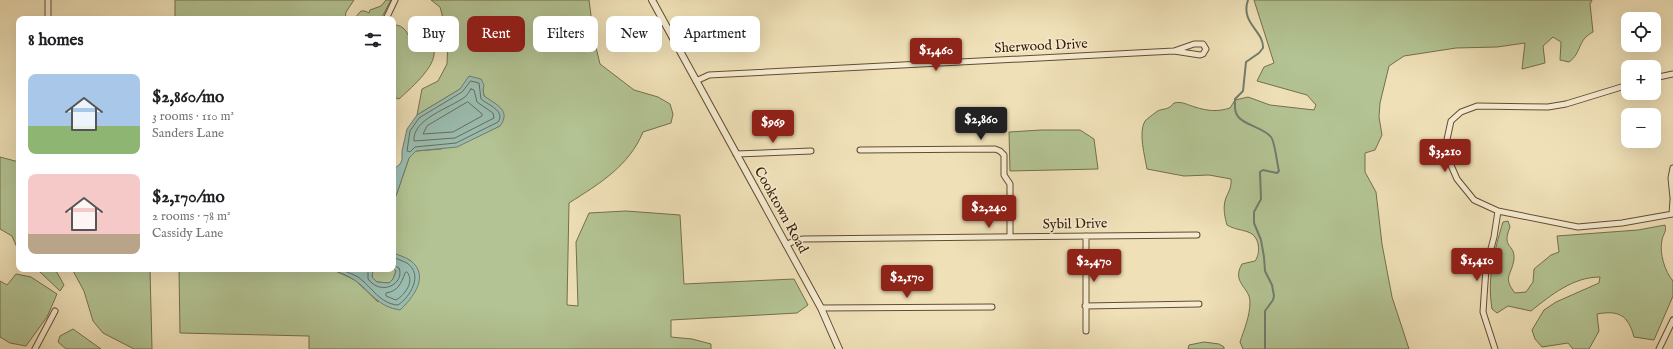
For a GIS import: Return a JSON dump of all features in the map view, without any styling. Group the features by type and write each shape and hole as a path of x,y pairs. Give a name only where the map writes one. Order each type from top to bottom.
{"street":[{"path":"48,0 48,16"},
{"path":"387,16 395,0"},
{"name":"Cooktown Road","path":"652,0 821,308 839,349"},
{"name":"Sherwood Drive","path":"696,81 709,75 1174,51 1200,55 1203,54 1206,49 1203,44 1194,44 1174,51"},
{"path":"1661,77 1673,74"},
{"path":"1621,86 1566,104 1548,108 1477,106 1461,112 1451,121 1446,144 1450,163 1457,180 1474,200 1498,212 1578,227 1622,223 1672,214 1673,199 1671,178 1673,168"},
{"path":"860,150 995,149 1000,151 1004,155 1004,175 1010,184 1010,237"},
{"path":"736,154 811,152"},
{"path":"1494,349 1483,312 1486,268 1494,237 1498,212"},
{"name":"Sybil Drive","path":"786,245 796,240 804,239 1197,235"},
{"path":"1086,236 1086,331"},
{"path":"1085,306 1199,304"},
{"path":"821,308 992,307"},
{"path":"35,349 55,311"},
{"path":"1659,349 1673,320"}],"green space":[{"path":"175,0 354,0 346,12 345,16 175,16"},
{"path":"386,0 391,0 383,16 357,16 361,11 369,13 370,10 381,6"},
{"path":"431,0 589,0 591,16 533,16 533,52 597,52 600,64 634,90 658,97 670,104 673,114 671,123 643,132 630,155 612,173 569,203 567,305 578,306 576,242 589,213 626,211 680,215 684,284 794,279 808,305 797,313 671,320 671,337 692,339 711,344 711,349 309,349 309,336 180,333 179,272 338,272 355,280 378,302 411,261 396,254 396,196 409,158 416,151 441,149 500,126 491,101 484,96 483,89 460,89 417,115 422,89 438,81 447,64 447,52 459,52 459,16 442,16 440,7"},
{"path":"1254,0 1592,0 1590,4 1593,32 1584,39 1576,55 1569,62 1560,60 1561,42 1553,37 1543,46 1545,63 1522,69 1525,43 1497,47 1456,48 1404,56 1389,66 1380,103 1379,117 1382,135 1375,150 1365,153 1365,172 1376,192 1382,244 1392,297 1409,349 1243,349 1240,342 1248,318 1250,302 1247,292 1240,280 1239,270 1242,264 1255,261 1259,249 1257,241 1252,234 1227,225 1224,213 1224,204 1230,188 1231,179 1209,175 1184,176 1147,169 1142,138 1142,131 1145,121 1157,111 1169,108 1174,103 1182,103 1204,109 1217,110 1230,108 1235,100 1248,97 1270,105 1314,110 1316,105 1307,95 1257,81 1264,67 1274,63"},
{"path":"396,25 403,28 408,34 408,52 434,52 429,67 414,85 399,99 396,98"},
{"path":"1080,130 1094,139 1098,169 1010,171 1009,132"},
{"path":"0,157 16,161 16,245 12,236 0,229"},
{"path":"1508,221 1510,227 1507,239 1513,250 1514,259 1508,279 1511,288 1515,293 1526,292 1533,282 1534,269 1551,255 1559,252 1557,236 1638,230 1665,225 1666,229 1662,240 1661,251 1665,268 1673,281 1673,296 1654,340 1634,337 1629,324 1625,319 1622,316 1611,313 1597,314 1599,331 1589,349 1573,349 1568,343 1542,347 1535,339 1532,330 1544,310 1556,302 1599,283 1600,277 1581,280 1563,288 1531,311 1508,306 1497,313 1492,309 1490,287 1492,265 1503,222"},
{"path":"40,272 57,272 64,285 60,291"},
{"path":"74,272 150,272 152,349 134,349 103,333 93,321 84,291"},
{"path":"373,272 396,272 393,279 389,283 377,282 372,278"},
{"path":"16,274 31,277 57,294 47,317 26,346 10,343 0,337 0,281 7,285"},
{"path":"73,329 101,349 66,349 58,342 60,336"},
{"path":"1204,342 1219,344 1224,347 1224,349 1188,349 1189,345"}],"water":[{"path":"469,76 481,79 484,85 484,96 501,108 503,112 504,116 500,126 457,147 416,151 409,158 396,196 396,167 402,160 402,151 407,129 417,115 460,89"},
{"path":"396,254 411,261 417,267 419,273 418,287 400,310 381,303 356,281 338,272 373,272 372,277 377,282 389,283 393,279 396,272"}],"waterway":[{"path":"1248,0 1246,8 1247,15 1249,21 1260,37 1263,48 1259,53 1246,62 1243,91 1235,99 1235,109 1236,113 1243,121 1263,131 1271,137 1275,148 1279,171 1277,173 1263,170 1260,172 1261,199 1254,212 1254,223 1261,240 1265,271 1272,285 1274,296 1273,300 1265,311 1265,349"}]}
